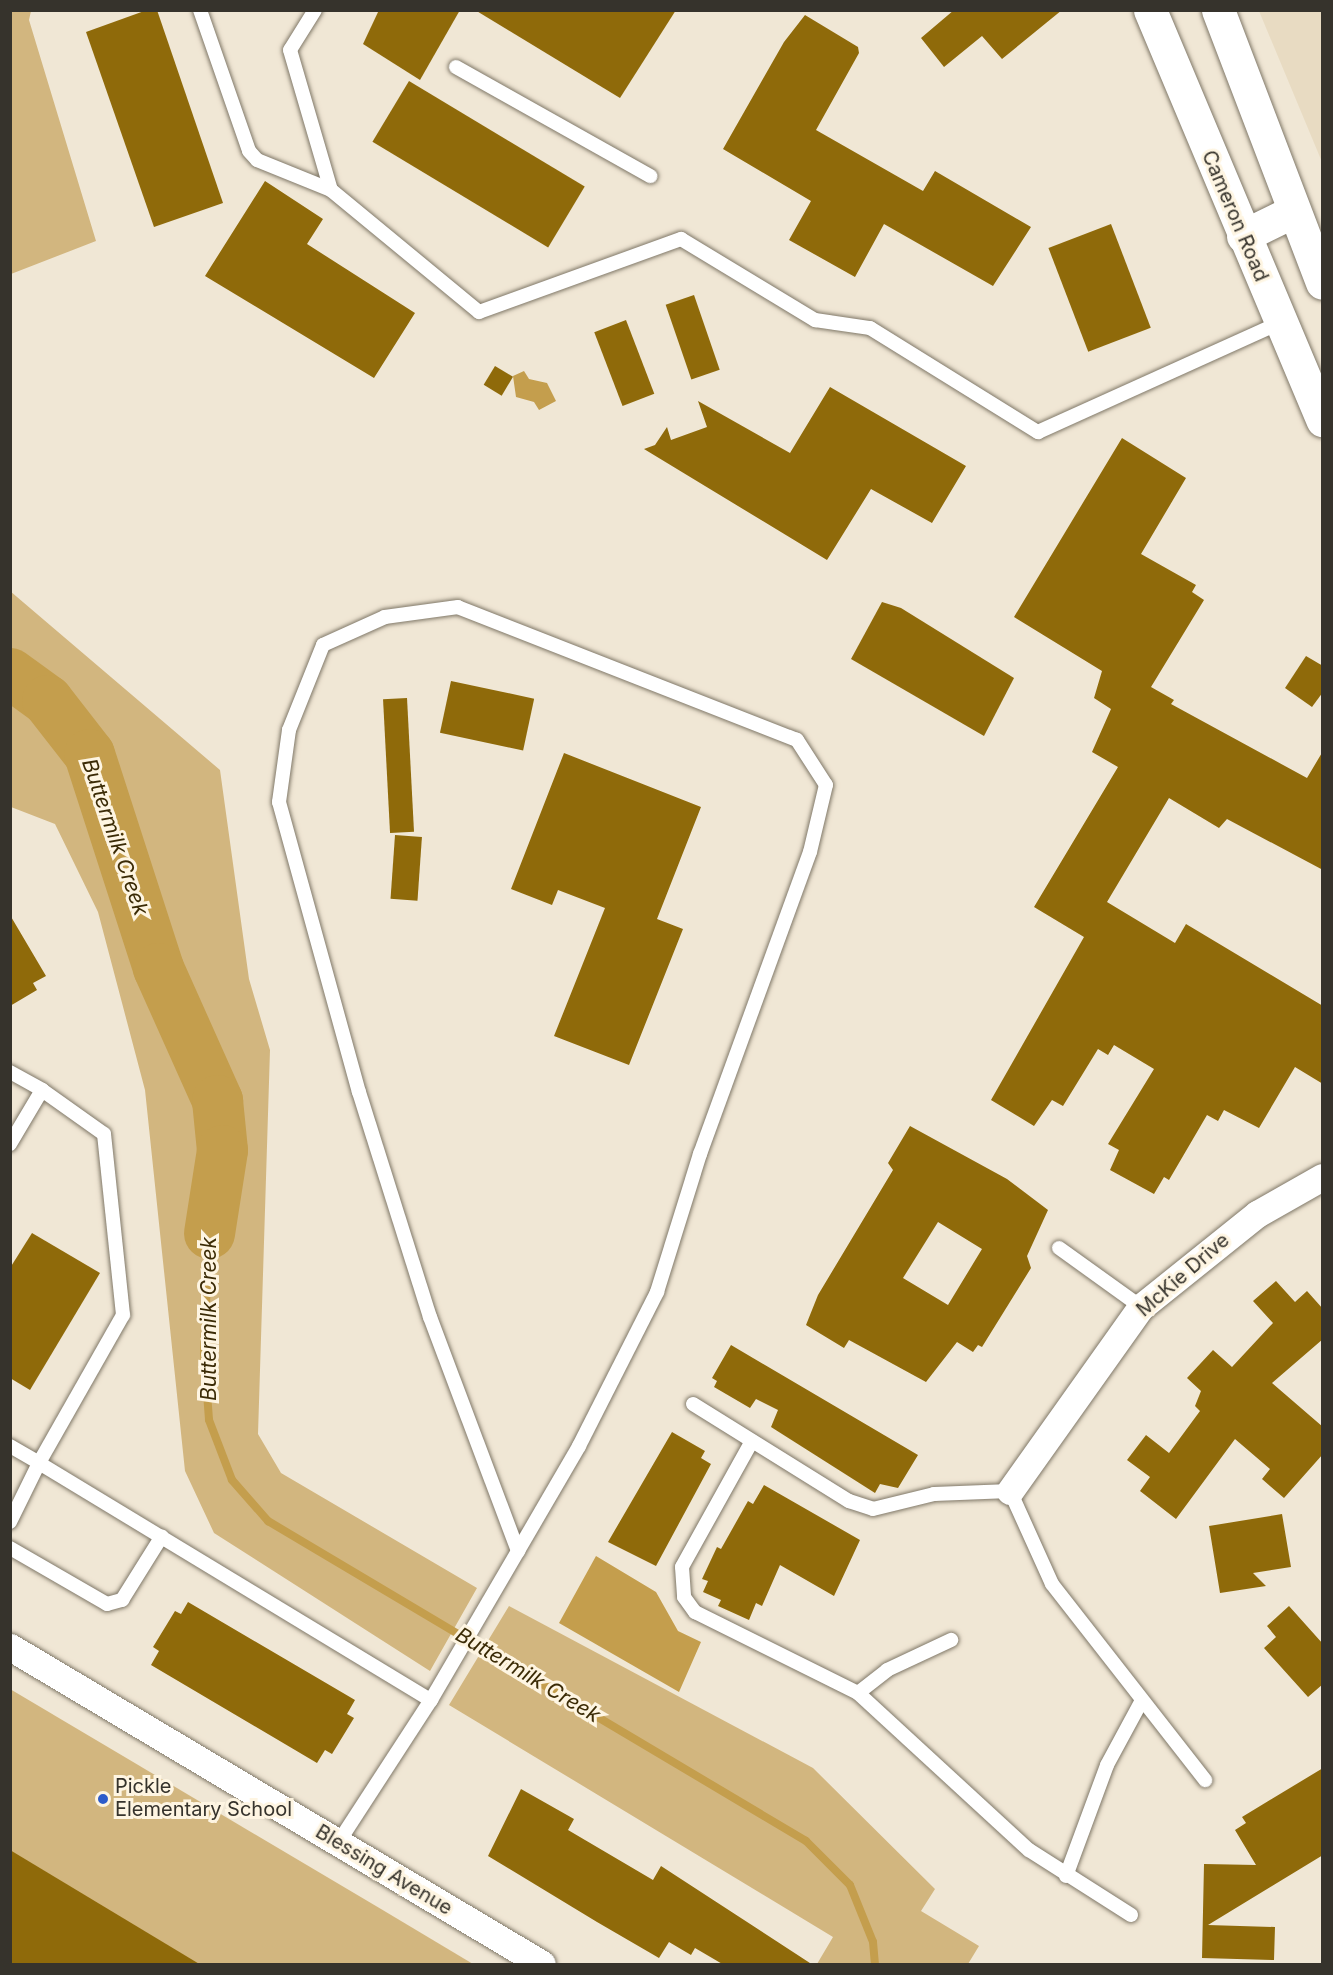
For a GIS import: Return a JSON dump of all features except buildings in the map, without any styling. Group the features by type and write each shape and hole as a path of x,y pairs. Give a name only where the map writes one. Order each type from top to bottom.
{"main road":[{"name":"Cameron Road","path":"1150,10 1279,322 1323,420"},
{"path":"1218,10 1292,212 1323,283"},
{"path":"1243,236 1292,212"}],"street":[{"name":"McKie Drive","path":"1011,1491 1141,1307 1257,1214 1320,1184"},
{"name":"Blessing Avenue","path":"10,1647 542,1965"}],"lane":[{"path":"200,10 249,151 257,160 331,190 479,312 681,238 815,320 870,328 1038,432 1279,322"},
{"path":"315,10 290,50 331,190"},
{"path":"456,67 650,177"},
{"path":"338,1843 431,1700 518,1551 657,1292 810,852 826,784 797,740 458,607 385,617 323,645 289,730 279,802 359,1092 430,1317 518,1551"},
{"path":"10,1072 42,1090 104,1134 123,1315 39,1462 10,1522"},
{"path":"10,1144 42,1090"},
{"path":"1059,1248 1141,1307"},
{"path":"693,1404 849,1502 873,1509 934,1494 1011,1491 1052,1584 1205,1780"},
{"path":"752,1441 682,1567 684,1597 708,1623 858,1693 1029,1850 1131,1916"},
{"path":"10,1446 431,1700"},
{"path":"10,1548 107,1604 122,1600 162,1536"},
{"path":"858,1693 887,1670 951,1640"},
{"path":"1066,1876 1107,1765 1142,1702"}],"shaded area":[{"path":"11,10 31,11 29,20 96,241 11,274"},
{"path":"1259,11 1322,11 1322,162"},
{"path":"524,371 529,379 547,383 556,401 539,410 534,402 516,397 513,376"},
{"path":"10,591 220,770 249,979 270,1050 258,1434 281,1473 477,1588 430,1671 214,1533 185,1471 145,1090 98,912 55,824 11,807"},
{"path":"596,1556 656,1592 678,1631 701,1642 679,1692 559,1623"},
{"path":"509,1606 813,1768 935,1889 921,1911 979,1946 968,1964 817,1964 833,1937 449,1705"},
{"name":"Pickle Elementary School","path":"10,1689 381,1909 473,1964 11,1964"}],"waterway":[{"name":"Buttermilk Creek","path":"10,673 47,700 89,754 158,968 217,1100 222,1150 209,1233"},
{"name":"Buttermilk Creek","path":"209,1233 204,1353 209,1420 232,1480 268,1521 806,1841 850,1885 873,1942 875,1964"}],"place":[{"name":"Pickle Elementary School","path":"103,1799"}]}
